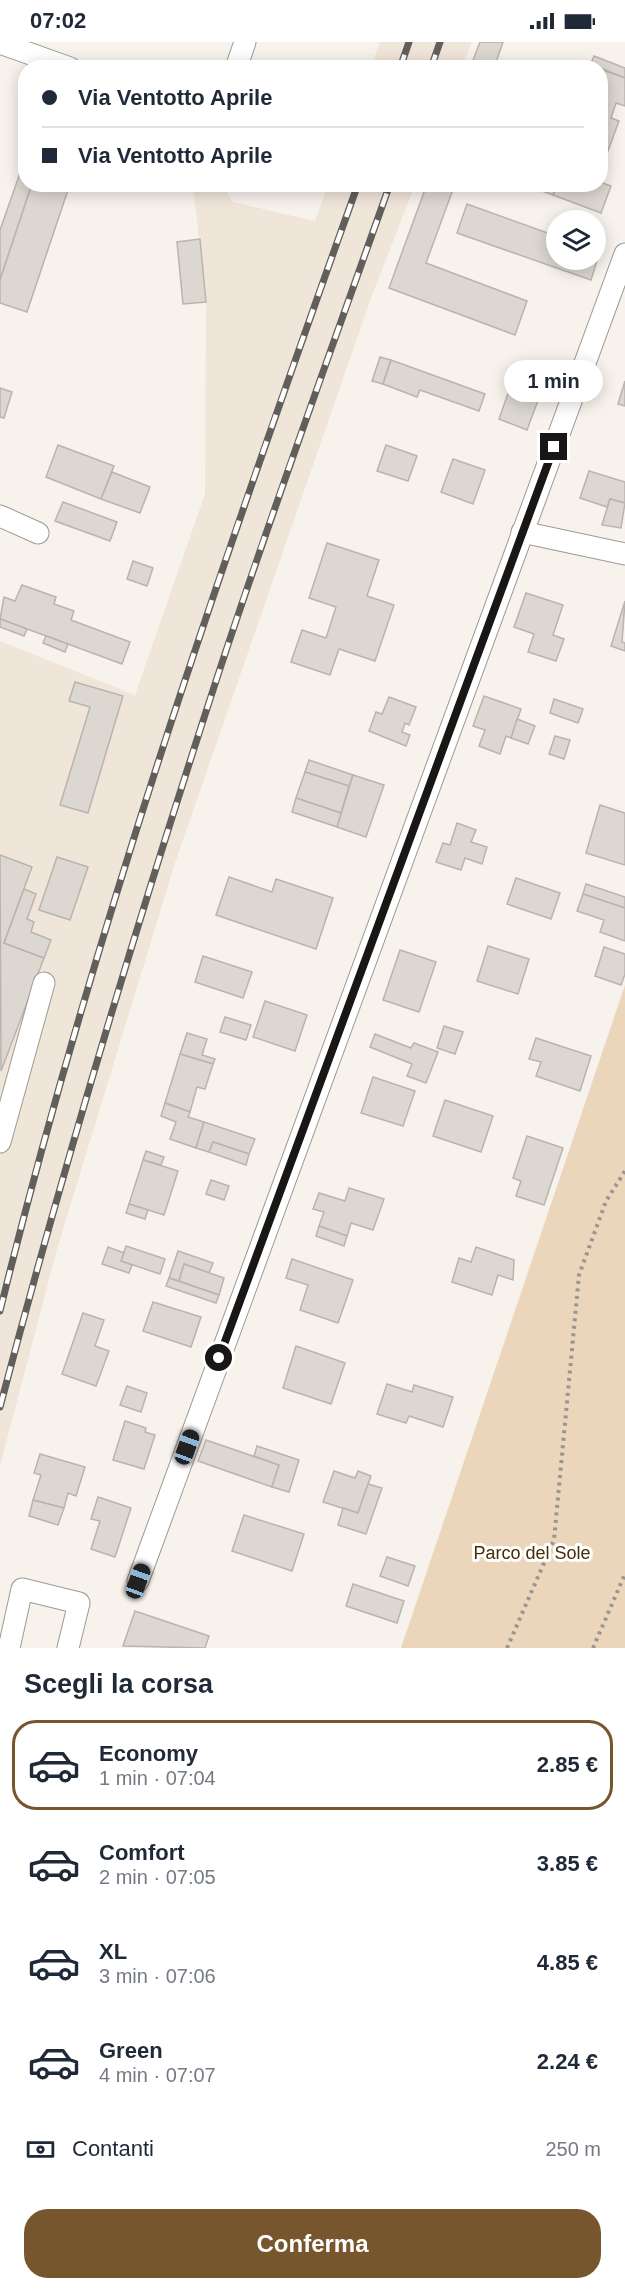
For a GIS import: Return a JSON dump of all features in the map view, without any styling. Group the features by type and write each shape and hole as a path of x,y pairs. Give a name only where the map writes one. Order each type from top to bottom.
{"street":[{"path":"239,60 245,42"},
{"path":"0,43 48,60"},
{"path":"138,1581 625,254"},
{"path":"0,516 38,533"},
{"path":"522,532 625,554"},
{"path":"0,1142 44,983"},
{"path":"9,1648 22,1589 79,1603 68,1648"}],"path":[{"path":"507,1648 554,1540 579,1275 606,1201 625,1171"},
{"path":"593,1648 625,1574"}],"shaded area":[{"path":"380,42 472,42 465,60 374,60"},
{"path":"194,192 227,192 232,202 315,221 325,192 412,192 371,298 175,863 57,1249 0,1466 0,641 135,695 205,494 206,302"}],"green space":[{"name":"Parco del Sole","path":"625,985 625,1648 401,1648"}],"building":[{"path":"480,42 503,42 497,60 473,60"},
{"path":"594,56 604,60 592,60"},
{"path":"608,61 625,68 625,78 608,71"},
{"path":"608,72 625,78 625,106 616,103 611,118 619,121 609,148"},
{"path":"18,179 18,192 29,192 0,280 0,230"},
{"path":"608,185 611,186 602,210 593,210 553,195 554,192 608,192"},
{"path":"29,192 67,192 27,312 0,303 0,280"},
{"path":"424,192 452,192 426,263 527,301 515,335 389,288"},
{"path":"467,204 546,232 546,264 457,233"},
{"path":"200,239 206,302 183,304 177,242"},
{"path":"562,270 594,270 591,280"},
{"path":"380,357 391,360 383,384 372,381"},
{"path":"391,360 485,394 479,411 420,390 417,397 383,384"},
{"path":"517,368 546,379 527,430 499,419"},
{"path":"625,381 625,406 618,404"},
{"path":"0,388 12,392 4,418 0,417"},
{"path":"58,445 114,466 101,499 46,477"},
{"path":"386,445 417,456 408,481 377,471"},
{"path":"453,459 485,470 473,504 441,492"},
{"path":"589,471 625,482 625,503 610,499 607,507 580,498"},
{"path":"112,472 150,487 140,513 101,499"},
{"path":"610,499 625,503 621,528 602,525"},
{"path":"63,502 117,522 110,541 55,521"},
{"path":"327,543 379,560 367,596 394,605 375,661 339,649 330,675 291,662 302,630 326,638 336,607 309,598"},
{"path":"133,561 153,568 147,586 127,579"},
{"path":"22,585 56,597 54,604 74,611 71,620 130,642 122,664 0,619 4,597 15,601"},
{"path":"526,593 563,605 553,635 564,639 556,661 528,652 534,634 514,627"},
{"path":"625,601 622,642 625,643 625,651 611,646"},
{"path":"0,619 27,629 24,636 0,627"},
{"path":"46,636 68,644 65,652 43,643"},
{"path":"75,682 123,696 88,813 60,805 90,707 69,701"},
{"path":"484,696 521,709 511,738 506,736 500,754 479,746 485,730 473,726"},
{"path":"389,697 416,707 409,725 405,723 402,732 410,735 406,746 369,731 376,712 382,714"},
{"path":"554,699 583,709 578,723 550,713"},
{"path":"517,719 535,726 528,744 511,738"},
{"path":"555,736 570,740 564,759 549,754"},
{"path":"309,760 353,775 349,786 305,772"},
{"path":"305,772 349,786 341,813 296,798"},
{"path":"353,775 384,785 366,837 337,827"},
{"path":"296,798 341,813 337,827 292,812"},
{"path":"600,805 625,813 625,865 586,853"},
{"path":"457,823 476,830 471,842 487,847 482,864 465,858 461,870 436,862 443,843 450,845"},
{"path":"0,855 32,867 4,943 44,958 1,1071"},
{"path":"57,857 88,867 70,920 39,910"},
{"path":"229,877 272,892 276,879 333,898 316,949 216,915"},
{"path":"516,878 560,893 551,919 507,904"},
{"path":"586,884 625,897 625,908 583,894"},
{"path":"24,889 36,894 27,919 34,922 31,932 51,940 44,958 4,943"},
{"path":"583,894 625,908 625,941 600,932 604,920 577,911"},
{"path":"488,946 529,959 518,994 477,981"},
{"path":"604,947 625,954 625,974 621,985 595,976"},
{"path":"400,950 436,962 419,1012 383,1000"},
{"path":"203,956 252,972 243,998 195,982"},
{"path":"265,1001 307,1015 295,1051 253,1037"},
{"path":"225,1017 251,1025 246,1040 220,1032"},
{"path":"444,1026 463,1032 455,1054 437,1048"},
{"path":"187,1033 207,1039 202,1055 215,1059 213,1064 180,1054"},
{"path":"375,1034 411,1048 414,1043 438,1052 426,1083 407,1076 412,1064 370,1047"},
{"path":"536,1038 591,1056 580,1091 536,1076 541,1062 529,1059"},
{"path":"180,1054 213,1064 205,1089 197,1087 190,1112 165,1103"},
{"path":"373,1077 415,1091 403,1126 361,1113"},
{"path":"445,1100 493,1116 481,1152 433,1136"},
{"path":"165,1103 190,1112 188,1117 204,1122 196,1148 170,1139 176,1122 161,1116"},
{"path":"204,1122 255,1139 249,1154 213,1142 209,1152 196,1148"},
{"path":"527,1136 563,1148 544,1205 516,1196 521,1181 513,1178"},
{"path":"213,1142 249,1154 246,1165 209,1152"},
{"path":"146,1151 164,1157 161,1165 143,1160"},
{"path":"143,1160 178,1171 164,1215 129,1204"},
{"path":"211,1180 229,1186 224,1200 206,1194"},
{"path":"349,1188 384,1199 373,1230 351,1223 347,1236 319,1226 324,1212 313,1209 319,1193 345,1201"},
{"path":"129,1204 148,1210 145,1219 126,1213"},
{"path":"319,1226 347,1236 344,1246 316,1236"},
{"path":"126,1246 165,1259 160,1274 121,1261"},
{"path":"108,1247 124,1253 121,1261 132,1265 129,1273 102,1264"},
{"path":"476,1247 514,1260 513,1280 498,1275 492,1295 452,1282 459,1258 471,1262"},
{"path":"178,1251 213,1263 209,1273 184,1264 179,1281 169,1278"},
{"path":"292,1259 353,1280 338,1323 300,1310 308,1285 286,1278"},
{"path":"184,1264 224,1278 219,1295 179,1281"},
{"path":"169,1278 219,1295 216,1303 166,1286"},
{"path":"153,1302 201,1317 191,1347 143,1331"},
{"path":"83,1313 104,1320 95,1346 109,1351 96,1386 62,1374"},
{"path":"296,1346 345,1363 331,1404 283,1388"},
{"path":"387,1384 412,1392 414,1385 453,1397 443,1427 409,1416 406,1423 377,1414"},
{"path":"127,1386 147,1393 141,1412 120,1405"},
{"path":"125,1421 146,1428 145,1432 155,1435 144,1469 113,1460"},
{"path":"206,1440 279,1465 272,1487 198,1461"},
{"path":"257,1446 299,1460 289,1492 272,1487 279,1465 254,1456"},
{"path":"40,1454 85,1467 76,1496 68,1493 64,1508 33,1500 41,1475 34,1473"},
{"path":"334,1471 355,1478 358,1471 371,1476 358,1513 323,1502"},
{"path":"368,1484 382,1488 366,1534 338,1525 343,1508 358,1513"},
{"path":"98,1497 131,1508 115,1557 91,1549 100,1521 91,1519"},
{"path":"33,1500 64,1508 58,1525 29,1516"},
{"path":"244,1515 304,1534 292,1571 232,1551"},
{"path":"387,1557 415,1566 408,1586 380,1576"},
{"path":"353,1584 404,1601 397,1623 346,1606"},
{"path":"135,1611 209,1636 205,1648 123,1646"}],"railway":[{"path":"403,60 409,42"},
{"path":"434,60 440,42"},
{"path":"0,1311 77,1026 164,743 259,463 355,192"},
{"path":"0,1407 76,1134 186,774 257,558 387,192"}],"route":[{"path":"219,1358 554,447"}]}
